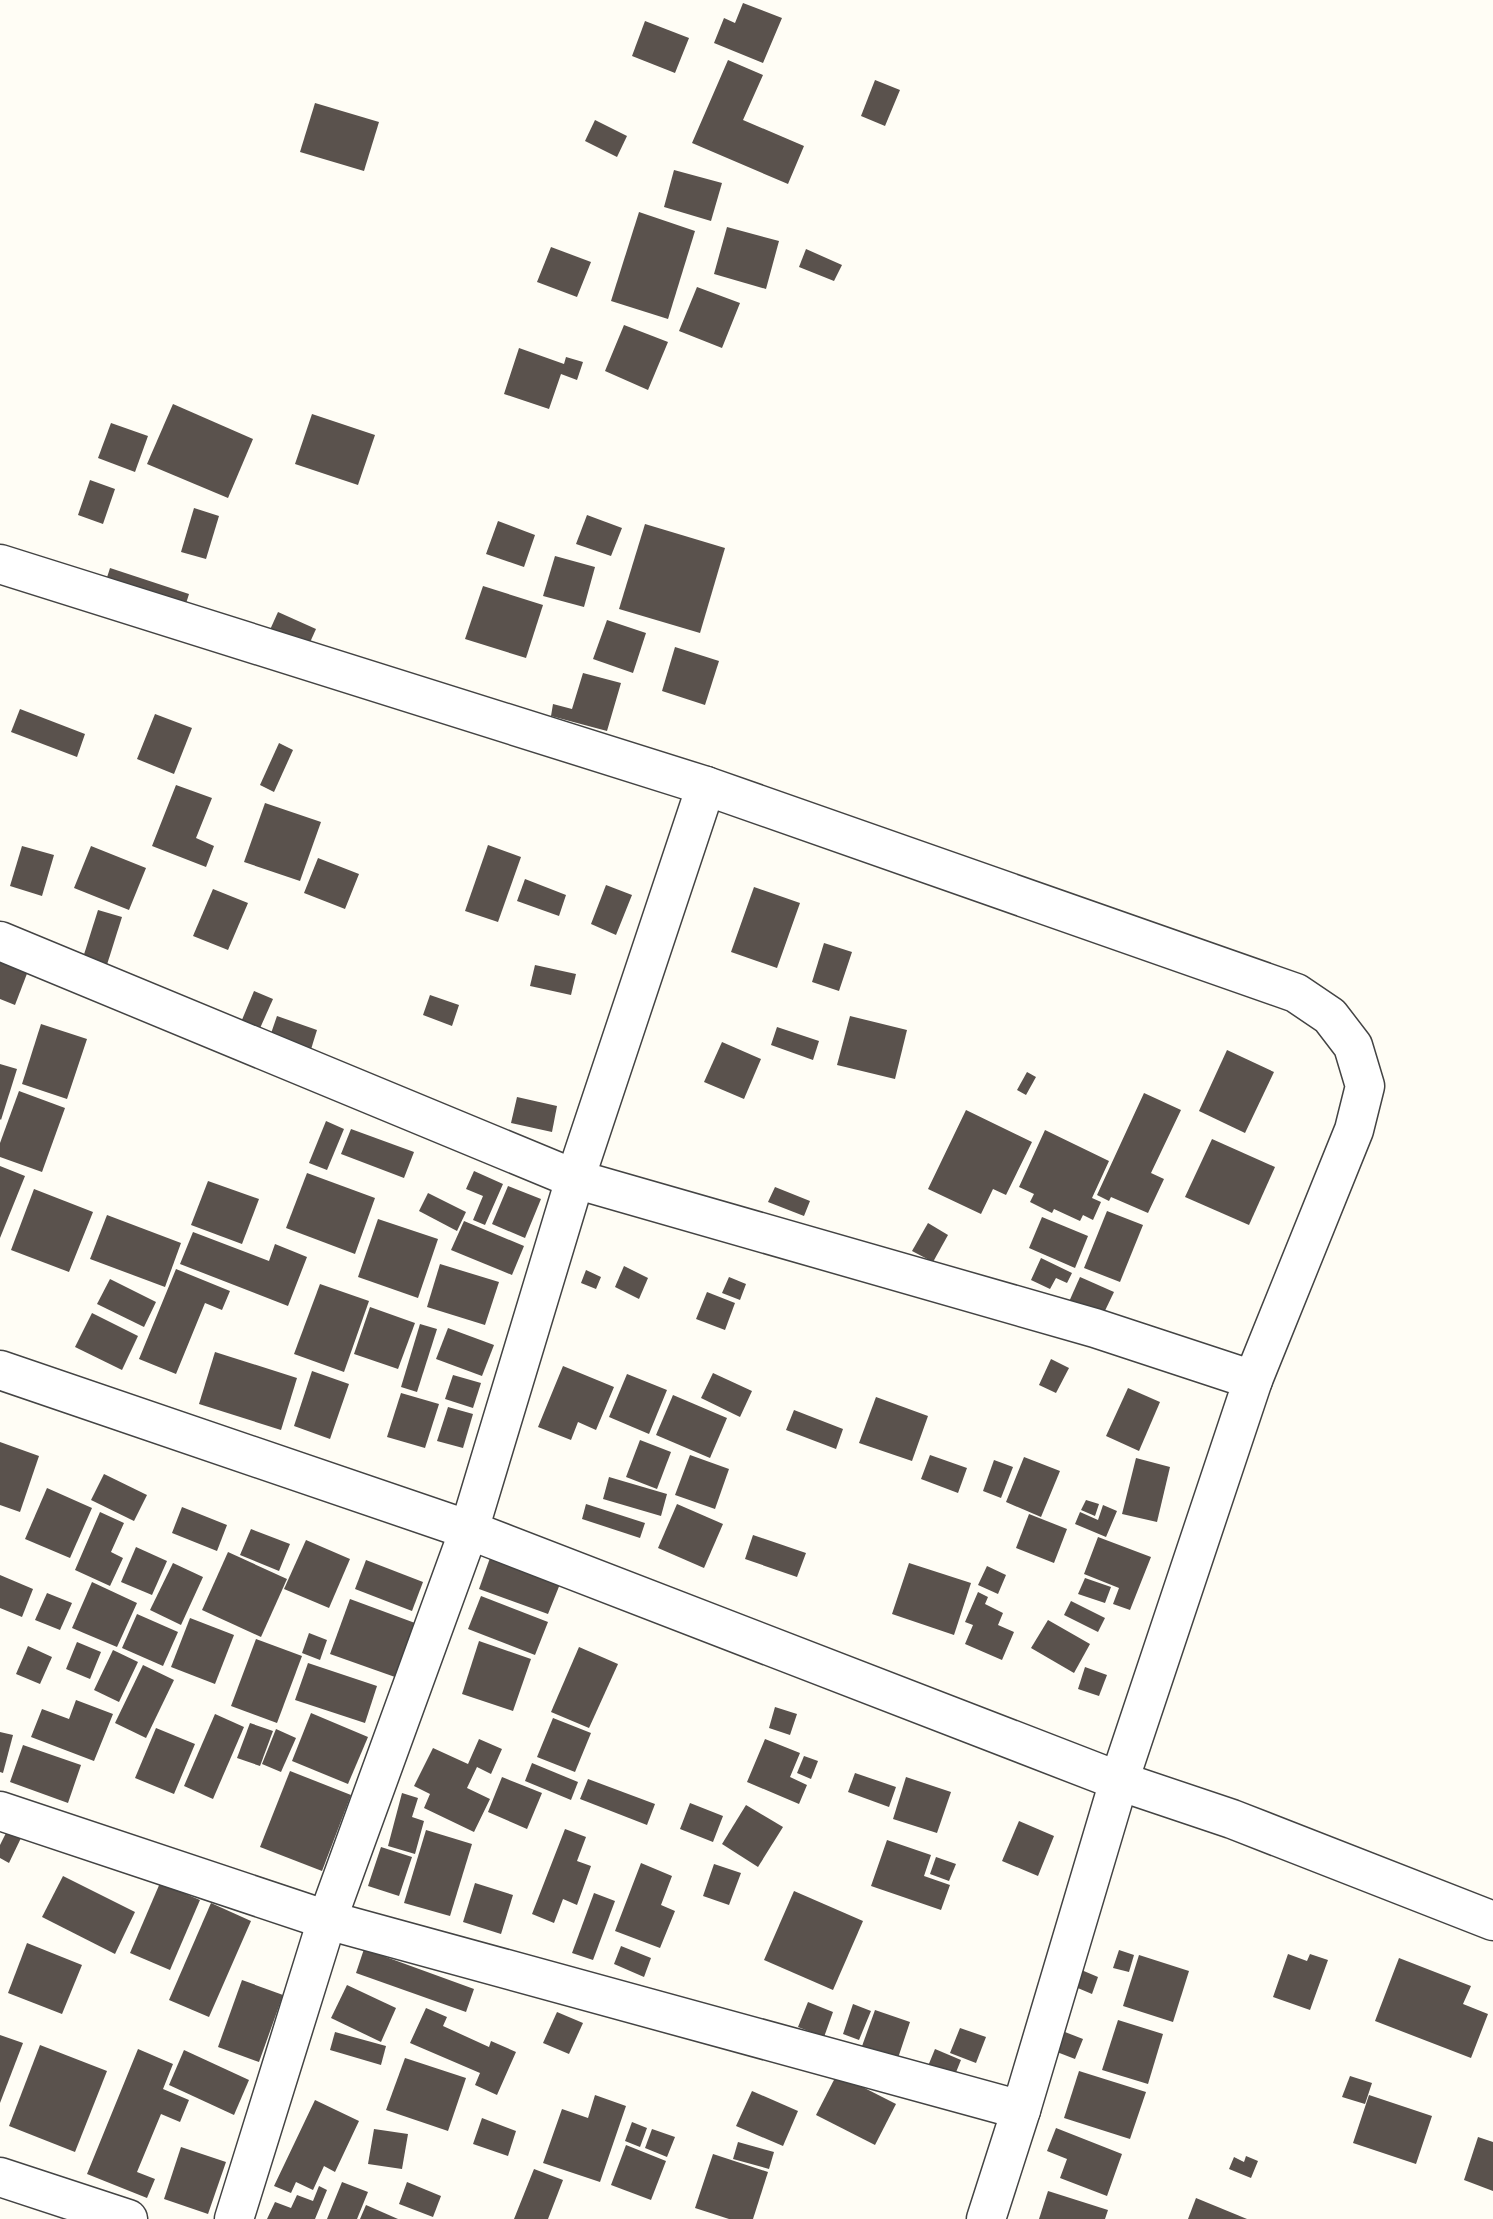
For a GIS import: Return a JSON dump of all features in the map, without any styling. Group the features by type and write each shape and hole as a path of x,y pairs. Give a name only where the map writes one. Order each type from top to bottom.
{"street":[{"path":"3,575 706,786 1296,993 1330,1016 1353,1046 1365,1086 1354,1130 1253,1380 1119,1780 986,2219"},
{"path":"234,2219 327,1920 469,1530 575,1179 706,786"},
{"path":"0,940 575,1179 1094,1328 1253,1380"},
{"path":"0,1370 469,1530 1119,1780 1232,1819 1493,1921"},
{"path":"0,1811 327,1920 1021,2110"},
{"path":"0,2177 128,2219"}],"building":[{"path":"743,3 782,18 763,63 714,43 724,18 735,23"},
{"path":"645,21 689,38 675,73 632,56"},
{"path":"728,60 763,75 743,120 804,146 788,184 692,143"},
{"path":"875,80 900,90 885,126 861,116"},
{"path":"315,103 379,122 364,171 300,152"},
{"path":"595,120 627,136 617,157 585,141"},
{"path":"674,170 722,183 711,221 664,207"},
{"path":"639,212 695,231 668,319 611,301"},
{"path":"727,227 779,241 766,289 714,274"},
{"path":"551,247 591,262 577,297 537,282"},
{"path":"806,249 842,265 834,281 799,267"},
{"path":"697,287 740,303 722,348 679,331"},
{"path":"624,325 668,342 648,390 605,371"},
{"path":"519,348 564,364 566,357 583,362 577,380 561,374 549,409 504,394"},
{"path":"173,404 253,439 228,498 147,464"},
{"path":"312,414 375,435 358,485 295,464"},
{"path":"111,423 148,436 135,472 98,458"},
{"path":"90,480 115,489 103,524 78,515"},
{"path":"194,508 219,516 206,559 181,552"},
{"path":"587,515 622,528 611,556 576,544"},
{"path":"498,521 535,535 524,567 486,554"},
{"path":"645,524 725,548 700,633 619,609"},
{"path":"555,556 595,567 584,607 543,596"},
{"path":"110,568 189,594 182,616 103,590"},
{"path":"483,586 543,605 526,658 465,639"},
{"path":"278,612 316,629 307,649 269,632"},
{"path":"607,620 646,633 633,673 593,659"},
{"path":"675,647 719,661 705,705 662,691"},
{"path":"583,673 621,683 607,731 551,716 553,704 572,709"},
{"path":"20,709 85,734 77,757 11,732"},
{"path":"155,714 192,728 174,774 137,759"},
{"path":"279,743 293,750 274,792 260,785"},
{"path":"176,785 212,798 196,838 214,846 206,867 152,846"},
{"path":"265,803 321,822 300,881 244,862"},
{"path":"488,845 521,857 498,922 465,911"},
{"path":"22,846 54,855 42,896 10,886"},
{"path":"91,846 146,868 129,910 74,888"},
{"path":"318,858 359,874 345,909 304,893"},
{"path":"525,879 566,895 559,916 517,901"},
{"path":"606,885 632,895 616,935 591,924"},
{"path":"754,887 800,903 777,968 731,952"},
{"path":"213,889 248,903 228,950 193,936"},
{"path":"98,910 122,917 105,971 81,964"},
{"path":"824,943 852,952 839,991 812,982"},
{"path":"0,960 28,971 15,1005 0,999"},
{"path":"535,965 576,974 571,995 530,986"},
{"path":"254,991 273,999 257,1035 239,1027"},
{"path":"430,995 459,1005 452,1026 423,1015"},
{"path":"277,1016 317,1030 308,1059 267,1045"},
{"path":"850,1016 907,1030 895,1079 837,1065"},
{"path":"41,1024 87,1039 67,1099 22,1084"},
{"path":"777,1027 819,1041 813,1060 771,1045"},
{"path":"722,1042 761,1059 744,1099 704,1082"},
{"path":"1227,1050 1274,1072 1245,1133 1199,1111"},
{"path":"0,1064 17,1069 1,1120 0,1119"},
{"path":"1027,1072 1036,1077 1026,1095 1017,1090"},
{"path":"19,1091 65,1108 42,1172 0,1157 0,1143"},
{"path":"1144,1093 1181,1110 1151,1173 1164,1179 1148,1213 1111,1197 1109,1201 1097,1195"},
{"path":"517,1097 557,1106 552,1132 511,1123"},
{"path":"966,1110 1032,1142 1006,1195 993,1189 981,1214 928,1189"},
{"path":"326,1121 344,1129 327,1170 309,1163"},
{"path":"351,1129 414,1152 404,1178 341,1154"},
{"path":"1045,1130 1109,1161 1092,1198 1101,1202 1093,1220 1083,1215 1080,1221 1054,1209 1052,1213 1030,1202 1034,1194 1019,1187"},
{"path":"1212,1139 1275,1167 1249,1225 1185,1197"},
{"path":"0,1166 25,1176 0,1238"},
{"path":"474,1171 503,1184 485,1225 473,1220 483,1196 466,1189"},
{"path":"307,1173 375,1198 355,1254 286,1228"},
{"path":"208,1181 259,1199 242,1244 191,1225"},
{"path":"508,1186 541,1199 525,1238 492,1224"},
{"path":"775,1187 810,1201 804,1216 768,1202"},
{"path":"34,1189 93,1212 69,1272 11,1250"},
{"path":"428,1193 466,1212 457,1231 419,1211"},
{"path":"1107,1211 1143,1225 1120,1282 1084,1268"},
{"path":"107,1215 181,1243 165,1287 90,1259"},
{"path":"1042,1217 1088,1236 1075,1268 1029,1248"},
{"path":"378,1219 438,1239 418,1298 358,1277"},
{"path":"464,1221 524,1246 512,1275 451,1250"},
{"path":"928,1223 948,1235 933,1262 912,1251"},
{"path":"193,1232 269,1261 275,1244 307,1257 288,1306 180,1264"},
{"path":"1041,1258 1072,1273 1067,1283 1056,1278 1050,1289 1031,1280"},
{"path":"440,1264 499,1282 485,1325 427,1307"},
{"path":"624,1266 648,1278 639,1299 615,1287"},
{"path":"176,1269 230,1291 222,1310 205,1303 176,1374 139,1359"},
{"path":"586,1270 601,1277 596,1289 581,1283"},
{"path":"729,1277 746,1284 740,1300 722,1293"},
{"path":"1080,1277 1114,1292 1101,1319 1068,1304"},
{"path":"110,1279 156,1302 144,1327 97,1304"},
{"path":"320,1284 369,1301 344,1372 294,1354"},
{"path":"707,1292 735,1303 725,1330 696,1319"},
{"path":"370,1307 415,1323 398,1369 354,1354"},
{"path":"92,1313 138,1336 122,1370 75,1347"},
{"path":"420,1324 437,1329 417,1392 401,1387"},
{"path":"448,1328 494,1345 482,1376 436,1359"},
{"path":"215,1352 297,1378 281,1430 199,1404"},
{"path":"1051,1359 1069,1368 1056,1393 1039,1385"},
{"path":"563,1366 614,1387 596,1430 578,1422 571,1440 538,1427"},
{"path":"312,1371 349,1384 330,1439 294,1426"},
{"path":"713,1373 752,1391 740,1417 701,1398"},
{"path":"627,1374 667,1390 649,1434 609,1417"},
{"path":"453,1375 481,1383 473,1408 445,1399"},
{"path":"1128,1388 1160,1402 1139,1451 1106,1436"},
{"path":"401,1393 439,1404 425,1448 387,1437"},
{"path":"673,1395 727,1418 710,1458 656,1435"},
{"path":"876,1397 928,1416 912,1461 859,1443"},
{"path":"448,1407 473,1414 463,1448 437,1441"},
{"path":"794,1410 843,1429 836,1449 786,1430"},
{"path":"640,1440 671,1452 657,1489 626,1477"},
{"path":"0,1442 39,1456 20,1512 0,1505"},
{"path":"690,1455 729,1469 715,1509 675,1495"},
{"path":"930,1455 967,1468 958,1493 921,1479"},
{"path":"1024,1457 1060,1471 1041,1517 1006,1502"},
{"path":"1136,1458 1170,1467 1157,1522 1122,1514"},
{"path":"994,1460 1013,1467 1001,1498 983,1491"},
{"path":"104,1474 147,1495 134,1521 91,1500"},
{"path":"609,1477 667,1494 661,1516 603,1499"},
{"path":"47,1488 92,1508 70,1558 25,1539"},
{"path":"1086,1500 1099,1504 1095,1516 1081,1510"},
{"path":"586,1504 645,1523 640,1538 582,1519"},
{"path":"677,1504 723,1524 704,1568 658,1548"},
{"path":"1103,1505 1117,1511 1106,1537 1075,1524 1080,1512 1098,1520"},
{"path":"182,1507 227,1525 217,1551 172,1533"},
{"path":"100,1512 124,1523 111,1552 123,1558 110,1586 75,1570"},
{"path":"1029,1514 1067,1529 1054,1563 1016,1548"},
{"path":"251,1529 290,1544 279,1571 240,1555"},
{"path":"753,1535 806,1553 797,1577 745,1559"},
{"path":"1098,1537 1151,1557 1130,1610 1113,1604 1119,1588 1084,1574"},
{"path":"306,1540 350,1559 329,1608 284,1589"},
{"path":"136,1547 167,1561 152,1595 121,1582"},
{"path":"228,1552 287,1579 261,1637 202,1610"},
{"path":"490,1558 560,1584 548,1614 479,1589"},
{"path":"366,1560 423,1582 412,1611 355,1589"},
{"path":"173,1563 203,1577 181,1625 150,1610"},
{"path":"909,1563 971,1583 954,1635 892,1614"},
{"path":"987,1566 1006,1575 998,1594 978,1585"},
{"path":"0,1575 33,1589 22,1617 0,1608"},
{"path":"1085,1578 1111,1587 1105,1603 1078,1594"},
{"path":"92,1582 137,1603 117,1647 72,1628"},
{"path":"978,1592 988,1597 985,1604 1003,1613 998,1625 1014,1632 1002,1660 965,1644 973,1625 965,1622"},
{"path":"47,1593 72,1603 60,1630 35,1620"},
{"path":"481,1596 548,1622 535,1655 468,1629"},
{"path":"350,1599 415,1623 395,1677 330,1654"},
{"path":"1071,1601 1105,1618 1098,1632 1064,1615"},
{"path":"137,1614 178,1632 163,1666 122,1648"},
{"path":"190,1618 234,1635 215,1684 171,1667"},
{"path":"1048,1620 1090,1644 1074,1673 1031,1648"},
{"path":"309,1633 327,1640 320,1660 302,1653"},
{"path":"256,1639 302,1656 277,1723 231,1706"},
{"path":"479,1641 531,1659 513,1711 462,1694"},
{"path":"77,1642 101,1652 90,1679 66,1669"},
{"path":"28,1646 52,1657 40,1684 16,1674"},
{"path":"579,1647 618,1664 589,1728 551,1712"},
{"path":"113,1650 138,1662 119,1702 94,1690"},
{"path":"308,1663 377,1686 365,1723 295,1700"},
{"path":"143,1665 174,1680 146,1738 115,1723"},
{"path":"1085,1667 1107,1675 1099,1696 1078,1689"},
{"path":"76,1700 113,1714 94,1761 31,1737 42,1709 69,1719"},
{"path":"775,1707 797,1714 790,1735 769,1728"},
{"path":"311,1713 368,1737 348,1784 292,1761"},
{"path":"215,1714 244,1727 213,1799 184,1786"},
{"path":"553,1718 591,1733 575,1772 537,1757"},
{"path":"250,1723 273,1731 260,1766 237,1758"},
{"path":"156,1728 195,1744 174,1794 135,1778"},
{"path":"276,1729 296,1738 281,1772 262,1764"},
{"path":"0,1732 13,1735 3,1773 0,1772"},
{"path":"479,1739 502,1749 491,1774 477,1767 467,1788 490,1799 474,1832 424,1808 430,1794 414,1786 433,1748 468,1764"},
{"path":"765,1739 800,1753 790,1777 807,1785 799,1804 747,1782"},
{"path":"23,1745 81,1765 68,1803 10,1782"},
{"path":"804,1756 818,1761 811,1779 797,1773"},
{"path":"532,1763 578,1782 571,1800 525,1781"},
{"path":"290,1771 351,1795 322,1871 260,1847"},
{"path":"855,1773 896,1787 889,1807 848,1792"},
{"path":"502,1777 542,1793 527,1829 488,1812"},
{"path":"906,1777 951,1792 937,1833 893,1819"},
{"path":"588,1779 655,1804 647,1825 580,1799"},
{"path":"402,1793 418,1798 412,1817 424,1821 415,1854 388,1846"},
{"path":"690,1803 723,1816 713,1842 680,1829"},
{"path":"746,1805 783,1827 758,1867 722,1844"},
{"path":"1019,1821 1054,1836 1038,1876 1002,1861"},
{"path":"565,1829 586,1837 577,1861 591,1866 577,1905 563,1899 554,1923 532,1914"},
{"path":"426,1830 472,1844 450,1916 404,1903"},
{"path":"7,1831 21,1838 9,1863 0,1858 0,1845"},
{"path":"887,1840 931,1855 924,1876 950,1885 941,1910 871,1886"},
{"path":"381,1847 412,1857 399,1896 368,1886"},
{"path":"936,1857 956,1864 949,1881 930,1874"},
{"path":"641,1863 672,1876 661,1905 675,1911 660,1948 615,1931"},
{"path":"714,1864 741,1873 729,1905 703,1896"},
{"path":"63,1876 135,1912 115,1954 42,1917"},
{"path":"160,1883 200,1900 170,1970 130,1953"},
{"path":"475,1883 513,1895 501,1934 463,1922"},
{"path":"794,1891 863,1921 833,1990 764,1960"},
{"path":"594,1893 615,1901 593,1960 572,1953"},
{"path":"211,1903 251,1921 209,2017 169,2000"},
{"path":"27,1943 82,1965 62,2014 8,1993"},
{"path":"621,1946 651,1958 644,1977 614,1964"},
{"path":"364,1949 474,1989 466,2012 356,1973"},
{"path":"1119,1950 1134,1955 1129,1972 1113,1968"},
{"path":"1288,1954 1307,1961 1310,1954 1328,1960 1310,2010 1273,1997"},
{"path":"1139,1955 1189,1971 1173,2022 1123,2006"},
{"path":"1399,1958 1471,1986 1463,2004 1488,2014 1471,2058 1375,2021"},
{"path":"1079,1969 1098,1977 1092,1994 1073,1986"},
{"path":"242,1980 283,1995 259,2062 218,2047"},
{"path":"347,1985 396,2008 381,2042 331,2018"},
{"path":"808,2002 833,2012 824,2037 798,2027"},
{"path":"853,2004 871,2011 859,2040 843,2034"},
{"path":"426,2008 447,2017 443,2026 489,2047 491,2041 516,2052 497,2095 475,2085 480,2073 410,2043"},
{"path":"875,2010 910,2022 897,2061 861,2049"},
{"path":"557,2012 583,2023 569,2054 543,2043"},
{"path":"1118,2020 1163,2034 1148,2084 1102,2070"},
{"path":"1052,2027 1083,2039 1075,2059 1044,2047"},
{"path":"960,2028 986,2037 976,2063 950,2053"},
{"path":"335,2032 386,2046 381,2065 330,2050"},
{"path":"0,2035 23,2043 0,2103"},
{"path":"40,2045 107,2071 75,2152 9,2126"},
{"path":"138,2049 173,2064 163,2089 189,2100 180,2122 161,2114 137,2172 155,2179 147,2198 87,2174"},
{"path":"935,2049 961,2060 952,2082 926,2071"},
{"path":"184,2050 249,2080 234,2115 169,2085"},
{"path":"405,2058 466,2078 448,2131 386,2110"},
{"path":"1079,2071 1146,2092 1130,2139 1064,2118"},
{"path":"837,2074 896,2104 875,2145 816,2115"},
{"path":"1350,2076 1372,2083 1365,2104 1342,2097"},
{"path":"752,2091 798,2111 783,2146 736,2126"},
{"path":"595,2095 626,2106 600,2182 543,2163 562,2109 588,2118"},
{"path":"1369,2095 1432,2116 1416,2164 1353,2143"},
{"path":"315,2100 359,2121 335,2172 324,2166 313,2190 296,2182 291,2193 274,2186"},
{"path":"482,2118 516,2131 508,2156 473,2144"},
{"path":"632,2122 647,2128 640,2147 625,2141"},
{"path":"1056,2128 1122,2154 1107,2196 1060,2178 1067,2159 1047,2151"},
{"path":"374,2129 408,2134 402,2169 368,2164"},
{"path":"652,2129 675,2137 667,2157 645,2148"},
{"path":"1478,2137 1493,2142 1493,2191 1464,2180"},
{"path":"738,2142 774,2152 769,2169 733,2159"},
{"path":"626,2145 666,2161 651,2200 611,2185"},
{"path":"181,2147 226,2162 208,2214 164,2199"},
{"path":"713,2154 768,2172 753,2219 729,2219 695,2208"},
{"path":"1246,2156 1258,2161 1251,2178 1229,2169 1234,2157 1244,2162"},
{"path":"534,2169 563,2180 548,2219 514,2219"},
{"path":"342,2182 368,2192 357,2219 327,2219"},
{"path":"407,2182 441,2196 433,2217 399,2204"},
{"path":"319,2186 327,2190 315,2219 267,2219 275,2202 291,2208 297,2195 313,2201"},
{"path":"1048,2191 1108,2210 1105,2219 1039,2219"},
{"path":"1196,2198 1247,2219 1188,2219"},
{"path":"366,2205 398,2219 360,2219"}]}
